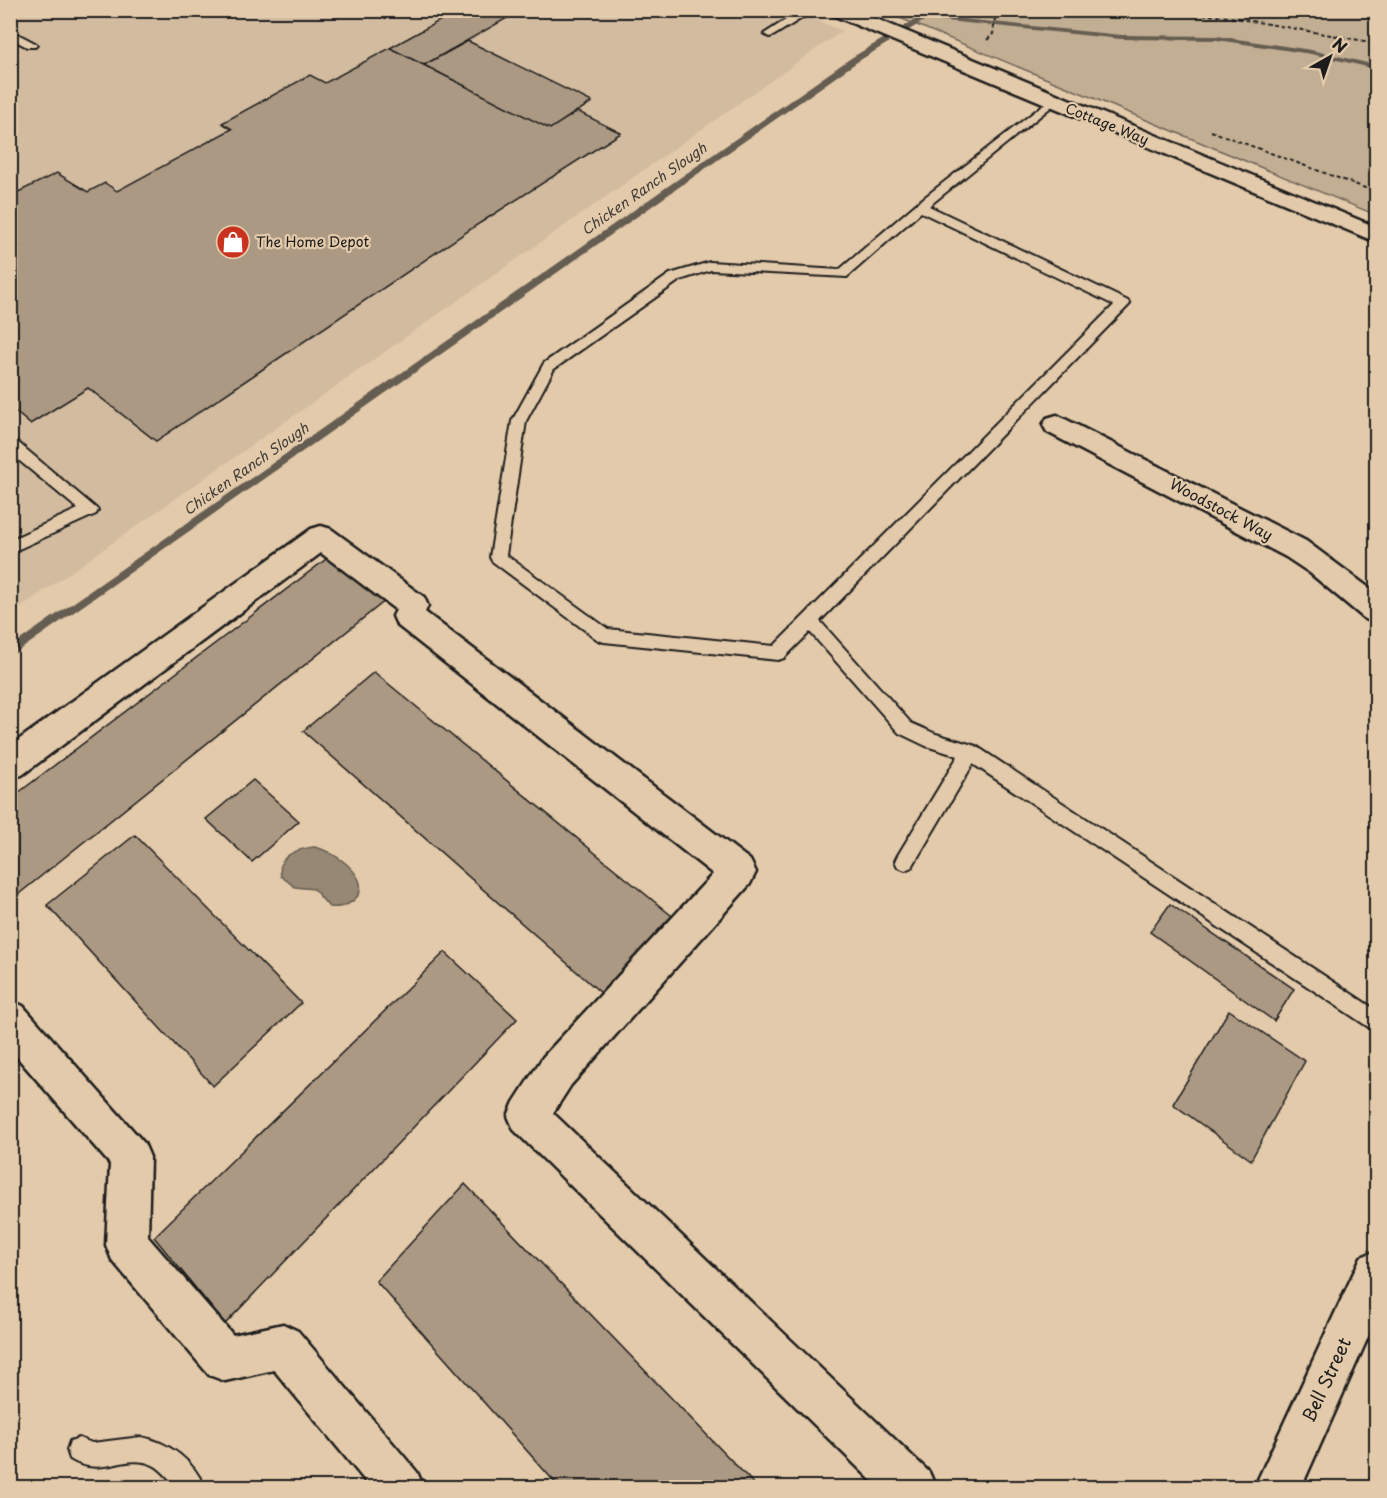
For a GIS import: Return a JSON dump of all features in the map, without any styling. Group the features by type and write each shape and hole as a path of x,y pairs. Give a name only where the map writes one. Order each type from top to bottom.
{"street":[{"name":"Cottage Way","path":"846,15 1377,235"},
{"name":"Woodstock Way","path":"1057,424 1296,549 1377,610"},
{"path":"10,765 321,537 413,606 408,616 738,872 557,1071 528,1116 912,1488"},
{"path":"10,1019 130,1157 127,1245 225,1359 283,1346 401,1488"},
{"name":"Bell Street","path":"1277,1488 1377,1272"}],"lane":[{"path":"769,34 810,10"},
{"path":"10,33 31,45"},
{"path":"920,207 1123,304 778,653 604,635 498,557 519,421 549,366 675,277 711,266 842,274 920,207 1052,101"},
{"path":"10,444 90,510 10,547"},
{"path":"810,621 905,728 932,741 970,752 1377,1022"},
{"path":"904,861 970,752"},
{"path":"79,1450 88,1456 96,1457 114,1451 160,1453 172,1461 193,1488"}],"path":[{"path":"993,34 996,10"},
{"path":"1147,10 1229,17 1377,43"}],"shaded area":[{"path":"29,10 794,10 842,31 11,614 11,19"},
{"path":"883,11 1376,11 1376,215"},
{"path":"314,847 344,862 358,879 361,888 357,896 348,904 329,907 314,889 295,887 281,876 280,869 285,858 301,849"}],"building":[{"path":"459,10 521,10 424,65 390,48"},
{"path":"468,41 592,102 550,129 424,65"},
{"name":"The Home Depot","path":"390,48 550,129 577,111 621,133 480,223 156,441 88,388 30,424 10,407 10,249 19,245 10,239 10,196 57,173 88,192 105,183 117,191 232,129 222,123 310,75 325,83"},
{"path":"329,557 386,600 10,901 10,799"},
{"path":"374,672 672,916 601,993 303,731"},
{"path":"253,780 299,821 252,862 206,819"},
{"path":"135,835 301,1003 213,1086 47,905"},
{"path":"1170,904 1294,989 1274,1021 1150,932"},
{"path":"445,952 517,1019 225,1324 154,1237"},
{"path":"1229,1010 1305,1061 1251,1160 1173,1104"},
{"path":"465,1184 758,1488 560,1488 376,1281"}],"waterway":[{"name":"Chicken Ranch Slough","path":"10,653 854,60 926,17 1121,37 1217,38 1311,52 1376,67"}],"place":[{"name":"The Home Depot","path":"233,242"}]}
